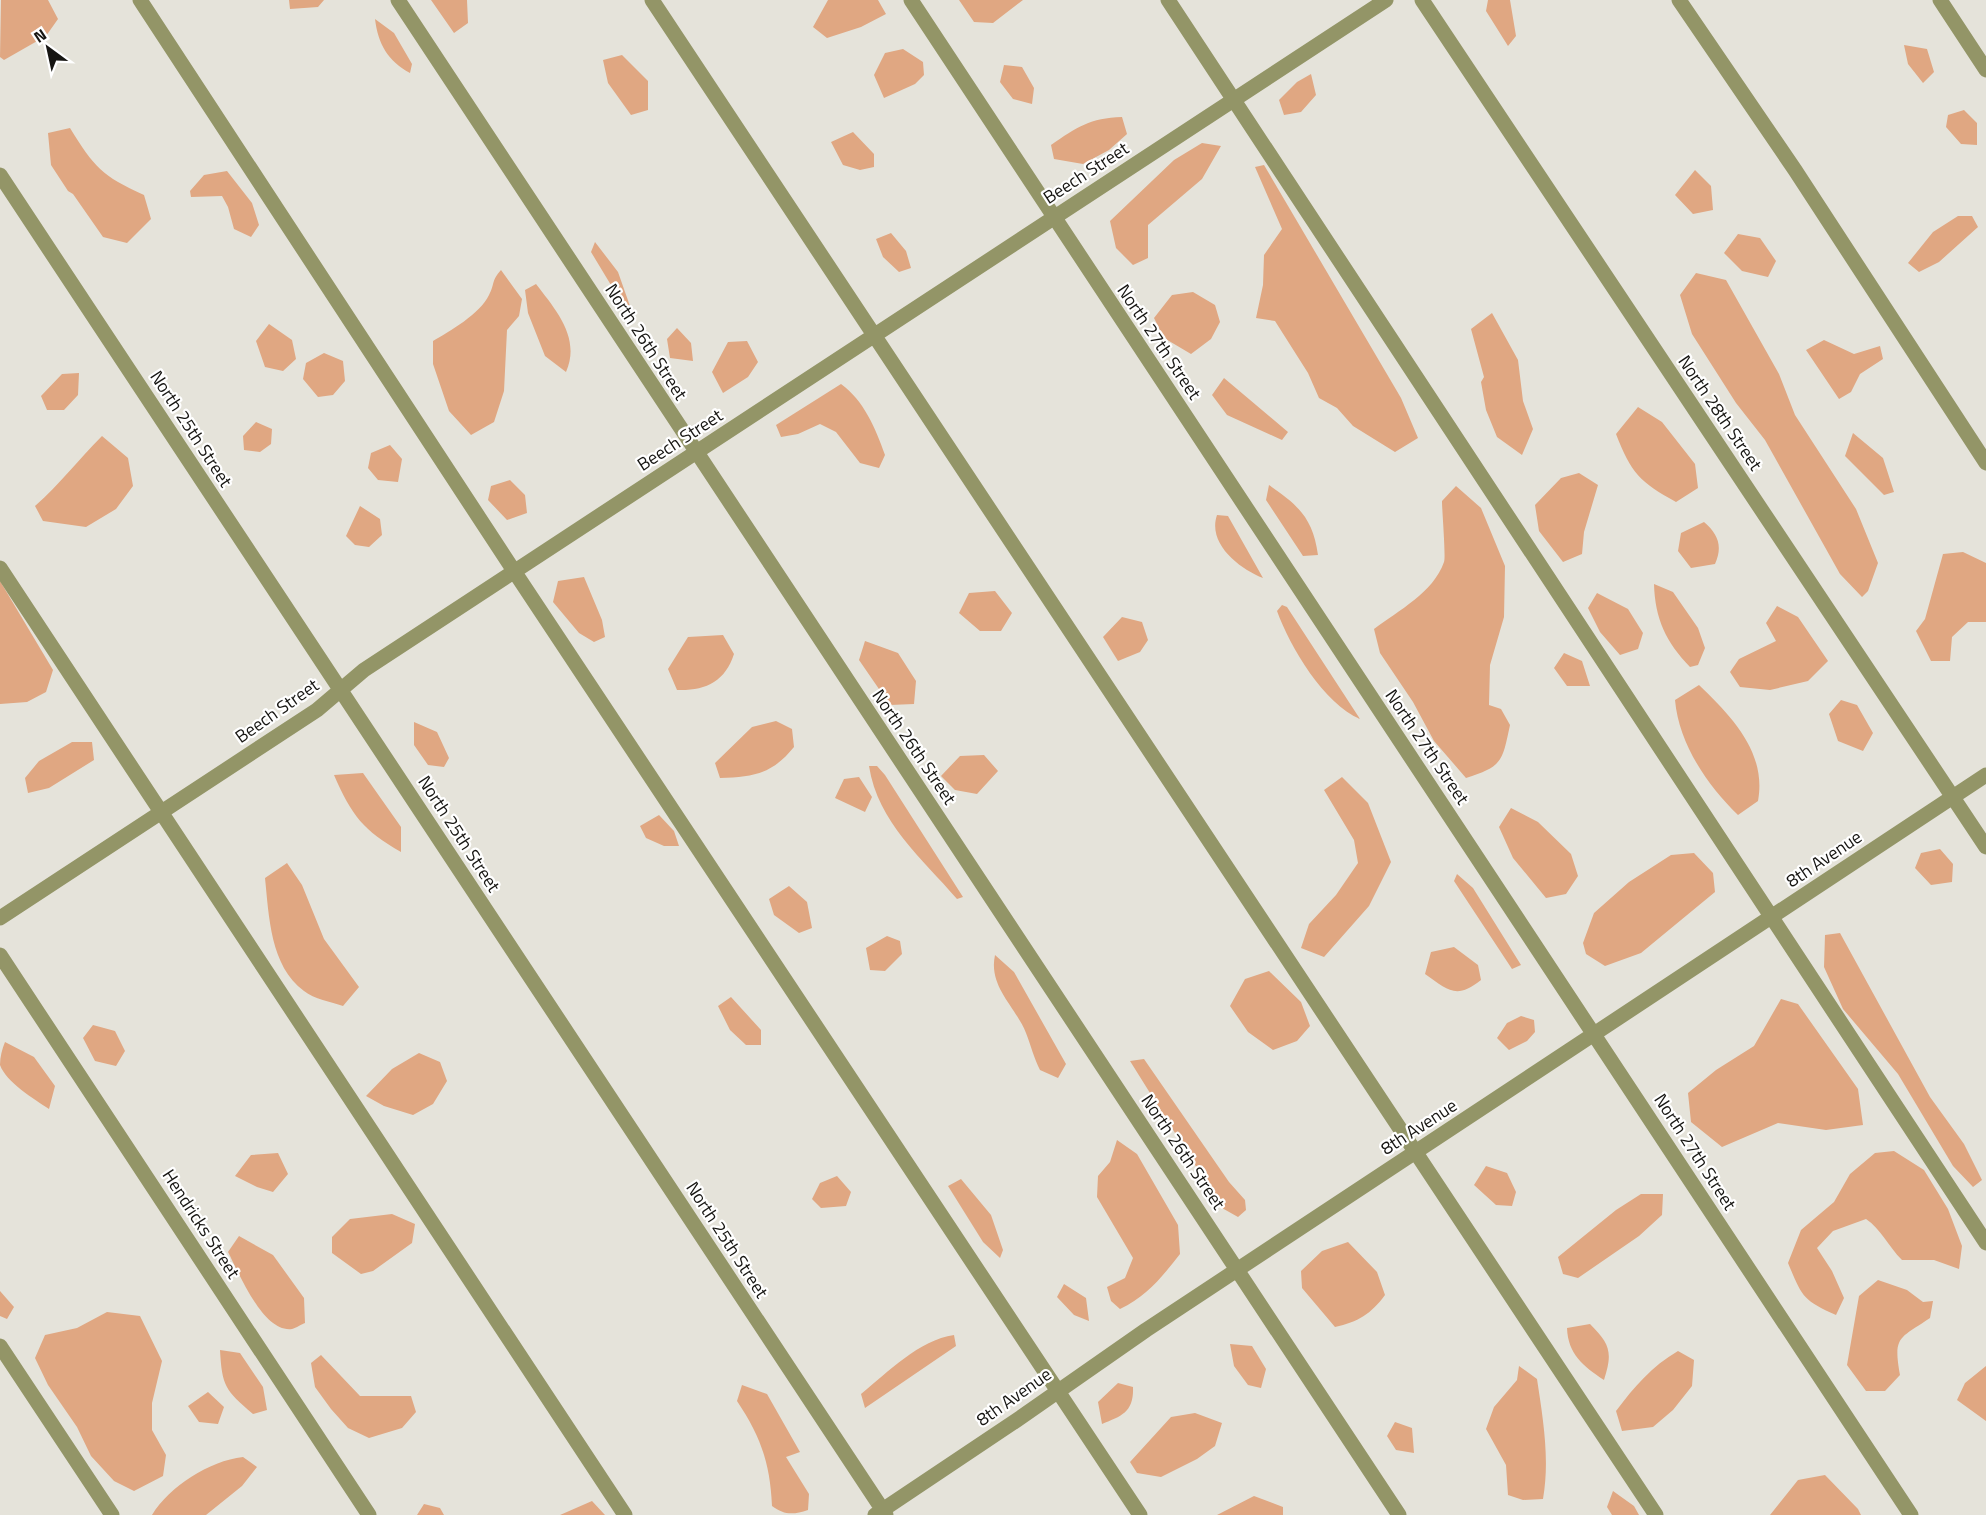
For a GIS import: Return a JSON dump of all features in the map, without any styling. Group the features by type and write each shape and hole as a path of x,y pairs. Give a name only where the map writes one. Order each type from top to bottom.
{"street":[{"path":"141,0 514,571 1140,1515"},
{"name":"North 26th Street","path":"398,0 1399,1515"},
{"path":"652,0 876,334 1656,1515"},
{"name":"North 27th Street","path":"911,0 1911,1515"},
{"path":"1168,0 1986,1243"},
{"name":"Beech Street","path":"0,918 316,710 363,670 1386,0"},
{"name":"North 28th Street","path":"1422,0 1986,847"},
{"path":"1679,0 1795,170 1986,463"},
{"path":"1940,0 1986,70"},
{"name":"North 25th Street","path":"0,175 881,1513"},
{"path":"0,568 625,1515"},
{"name":"8th Avenue","path":"881,1513 1237,1269 1986,775"},
{"name":"Hendricks Street","path":"0,955 369,1515"},
{"path":"0,1346 112,1515"}],"shaded area":[{"path":"1,0 48,0 58,19 46,36 4,60 0,57"},
{"path":"289,0 324,0 318,7 290,9"},
{"path":"431,0 467,0 468,23 454,33"},
{"path":"828,0 878,0 886,14 861,27 827,38 813,27"},
{"path":"959,0 1023,0 993,23 974,22"},
{"path":"1488,0 1510,0 1516,36 1508,46 1486,11"},
{"path":"375,19 394,33 412,64 410,73 385,51"},
{"path":"1904,45 1927,49 1934,72 1923,83 1908,64"},
{"path":"903,49 923,62 924,75 915,84 884,98 874,75 885,53"},
{"path":"622,55 648,81 648,110 631,115 608,83 603,60"},
{"path":"1004,65 1022,67 1034,88 1032,104 1013,99 1000,82"},
{"path":"1311,74 1316,95 1301,112 1284,115 1279,100 1297,82"},
{"path":"1964,110 1977,123 1977,145 1961,144 1946,127 1948,115"},
{"path":"1122,117 1127,134 1109,150 1083,164 1054,159 1051,145 1069,133 1101,119"},
{"path":"70,128 100,169 118,182 144,195 151,219 127,243 103,237 51,165 48,133"},
{"path":"853,132 874,154 874,167 860,170 843,165 831,142"},
{"path":"1202,143 1221,146 1202,179 1148,225 1148,258 1133,265 1116,248 1110,221 1174,160"},
{"path":"1264,165 1401,398 1418,438 1395,452 1353,426 1337,408 1319,398 1308,373 1275,321 1256,318 1263,285 1264,255 1282,229 1255,167"},
{"path":"1695,170 1711,186 1713,210 1693,214 1675,195"},
{"path":"227,171 252,203 259,225 251,237 234,229 228,207 222,196 191,197 190,191 204,175"},
{"path":"1958,216 1972,216 1978,227 1939,262 1919,272 1908,263 1933,232"},
{"path":"891,233 906,251 911,268 899,272 883,257 876,239"},
{"path":"1738,234 1760,238 1776,261 1768,277 1742,271 1724,253"},
{"path":"595,242 618,272 631,309 620,300 591,252"},
{"path":"501,270 522,299 519,316 507,330 504,391 494,422 471,435 449,411 433,364 433,341 479,309 489,295"},
{"path":"1696,273 1726,280 1779,374 1795,415 1856,509 1878,563 1868,591 1862,597 1840,574 1765,440 1736,403 1692,334 1680,295"},
{"path":"536,284 558,314 568,336 570,360 566,372 545,356 528,313 525,290"},
{"path":"1193,292 1215,305 1220,322 1211,339 1191,354 1164,338 1154,318 1172,295"},
{"path":"1492,313 1518,360 1523,401 1533,429 1522,455 1497,437 1486,410 1481,382 1484,377 1471,329"},
{"path":"269,324 292,340 296,359 283,371 265,367 256,341"},
{"path":"677,328 691,343 693,361 670,358 667,339"},
{"path":"1824,340 1854,354 1880,346 1883,359 1860,374 1851,392 1839,399 1806,350"},
{"path":"747,341 758,362 748,377 723,393 712,372 728,342"},
{"path":"324,353 343,361 345,381 333,395 318,397 303,379 306,363"},
{"path":"79,373 78,395 64,410 47,410 41,396 62,374"},
{"path":"1224,378 1288,432 1282,440 1227,415 1212,395"},
{"path":"841,384 856,398 873,425 885,455 879,468 860,463 836,432 820,424 798,434 781,437 776,425"},
{"path":"1638,407 1662,422 1695,464 1698,488 1676,502 1638,475 1616,434"},
{"path":"256,422 272,429 271,444 260,452 244,450 243,436"},
{"path":"1853,433 1883,458 1894,492 1884,495 1845,456"},
{"path":"102,436 128,458 133,486 116,509 86,527 43,521 35,506"},
{"path":"390,445 402,459 398,482 378,480 368,468 371,453"},
{"path":"1579,473 1598,485 1584,532 1582,554 1563,562 1539,531 1535,505 1561,478"},
{"path":"510,480 525,495 527,513 507,520 488,500 491,486"},
{"path":"1269,485 1296,506 1308,522 1316,542 1318,555 1303,556 1266,500"},
{"path":"1456,486 1481,508 1505,566 1504,617 1490,665 1489,705 1501,709 1510,725 1499,761 1487,770 1466,778 1434,741 1413,702 1380,653 1374,629 1424,592 1439,573 1444,562 1442,501"},
{"path":"360,506 380,519 382,535 369,547 355,545 346,536"},
{"path":"1217,515 1228,516 1263,578 1236,562 1221,545 1215,526"},
{"path":"1704,522 1716,536 1719,552 1715,564 1691,568 1678,551 1681,533"},
{"path":"1963,552 1986,563 1986,622 1968,622 1952,637 1950,661 1931,661 1916,631 1925,619 1943,554"},
{"path":"584,577 602,620 605,637 594,642 579,633 553,602 558,581"},
{"path":"0,581 53,670 46,692 27,702 0,704"},
{"path":"1654,584 1673,592 1698,628 1705,648 1698,665 1690,667 1668,639 1657,608"},
{"path":"995,591 1012,613 1001,631 980,631 959,613 969,593"},
{"path":"1597,593 1628,609 1643,633 1638,649 1620,655 1600,632 1588,608"},
{"path":"1282,605 1287,607 1360,719 1347,712 1321,688 1299,657 1277,611"},
{"path":"1777,606 1798,617 1828,661 1808,681 1770,690 1740,687 1730,672 1739,659 1776,641 1766,623"},
{"path":"1122,617 1142,622 1148,640 1140,652 1118,661 1103,637"},
{"path":"723,635 734,654 725,672 713,683 705,686 677,690 668,669 688,637"},
{"path":"865,641 898,653 916,681 914,704 890,705 859,660"},
{"path":"1564,653 1582,661 1590,686 1567,686 1554,668"},
{"path":"1699,685 1723,709 1744,736 1757,767 1758,801 1738,815 1705,777 1682,732 1675,700"},
{"path":"1841,700 1857,705 1873,733 1863,751 1838,741 1829,714"},
{"path":"776,721 792,729 794,747 786,756 770,768 753,775 720,778 715,763 752,727"},
{"path":"414,722 437,732 449,758 444,767 428,765 414,745"},
{"path":"72,742 92,742 94,760 49,788 28,793 25,778 39,761"},
{"path":"984,755 998,771 977,794 955,790 941,776 960,756"},
{"path":"869,766 877,766 885,775 963,897 957,899 903,838 882,805"},
{"path":"363,773 401,827 401,852 360,821 334,775"},
{"path":"859,777 872,797 865,812 835,798 844,779"},
{"path":"1342,777 1368,803 1391,862 1369,906 1324,957 1301,948 1309,924 1336,895 1358,863 1354,840 1324,790"},
{"path":"1511,808 1538,822 1571,854 1578,876 1566,894 1546,898 1513,858 1499,827"},
{"path":"659,815 674,831 679,846 664,846 646,838 640,826"},
{"path":"1940,849 1953,864 1952,882 1931,885 1915,868 1921,853"},
{"path":"1694,853 1713,873 1715,892 1641,953 1605,966 1586,954 1583,943 1594,913 1629,882 1671,855"},
{"path":"287,863 302,885 324,939 359,987 343,1006 304,991 293,981 278,954 270,924 265,878"},
{"path":"1457,874 1473,888 1521,965 1512,969 1454,881"},
{"path":"789,886 807,902 812,928 799,933 774,915 769,899"},
{"path":"1840,933 1930,1097 1964,1144 1982,1180 1973,1187 1953,1166 1898,1074 1843,1009 1824,967 1825,935"},
{"path":"887,936 900,941 902,954 885,971 870,970 866,948"},
{"path":"1454,947 1478,965 1481,980 1465,990 1446,988 1425,974 1431,952"},
{"path":"995,955 1014,972 1066,1064 1058,1078 1040,1070 1022,1023 1004,996 995,977"},
{"path":"1269,971 1301,1002 1310,1026 1297,1041 1273,1050 1248,1032 1230,1006 1245,979"},
{"path":"731,997 761,1030 761,1045 746,1045 730,1030 718,1006"},
{"path":"1781,999 1798,1004 1858,1089 1863,1125 1826,1130 1778,1123 1722,1147 1691,1122 1688,1093 1716,1070 1754,1046"},
{"path":"1521,1016 1534,1020 1535,1032 1527,1041 1509,1050 1497,1038 1507,1023"},
{"path":"93,1025 115,1031 125,1051 116,1066 95,1061 83,1038"},
{"path":"5,1042 34,1057 55,1086 49,1109 21,1090 3,1071 0,1062"},
{"path":"419,1053 440,1062 447,1081 433,1104 413,1115 384,1106 366,1096 392,1069"},
{"path":"1144,1059 1229,1182 1245,1200 1246,1210 1238,1217 1222,1208 1130,1061"},
{"path":"1117,1140 1137,1154 1178,1225 1180,1254 1146,1292 1120,1309 1111,1301 1107,1287 1125,1278 1133,1258 1097,1197 1098,1176 1110,1162"},
{"path":"1894,1151 1924,1170 1948,1209 1962,1246 1959,1269 1934,1260 1902,1260 1866,1219 1833,1231 1817,1248 1832,1271 1844,1298 1836,1315 1804,1296 1788,1263 1801,1230 1834,1202 1850,1174 1875,1153"},
{"path":"278,1153 288,1174 273,1192 235,1176 251,1155"},
{"path":"1486,1166 1507,1173 1516,1192 1512,1206 1496,1205 1474,1185"},
{"path":"837,1176 851,1192 846,1206 821,1208 812,1199 820,1183"},
{"path":"961,1179 991,1215 1003,1250 1000,1258 983,1242 948,1186"},
{"path":"1641,1194 1663,1194 1662,1215 1639,1236 1578,1278 1563,1274 1558,1257 1616,1210"},
{"path":"392,1214 415,1224 412,1243 373,1271 361,1274 332,1253 332,1237 350,1219"},
{"path":"239,1236 273,1255 304,1298 305,1323 292,1329 281,1328 271,1322 262,1312 245,1287 228,1252"},
{"path":"1348,1242 1377,1272 1385,1295 1363,1316 1351,1323 1335,1327 1302,1288 1301,1271 1322,1251"},
{"path":"1878,1280 1907,1290 1923,1302 1933,1301 1930,1318 1905,1335 1898,1345 1900,1375 1885,1391 1866,1391 1847,1365 1859,1296"},
{"path":"1064,1284 1086,1298 1089,1321 1074,1315 1057,1297"},
{"path":"0,1291 14,1307 7,1319 0,1316"},
{"path":"107,1312 140,1316 162,1361 152,1403 152,1430 166,1455 163,1476 134,1491 114,1481 91,1456 77,1427 48,1385 35,1358 45,1335 77,1328"},
{"path":"1590,1324 1602,1337 1608,1349 1604,1380 1578,1358 1568,1337 1567,1328"},
{"path":"954,1335 956,1346 865,1408 861,1394 893,1367 928,1343"},
{"path":"1230,1344 1252,1346 1266,1369 1261,1388 1248,1385 1234,1366"},
{"path":"220,1350 240,1353 263,1387 267,1410 253,1414 231,1393 224,1380"},
{"path":"1678,1351 1694,1360 1692,1386 1673,1410 1653,1427 1622,1431 1616,1411 1644,1378"},
{"path":"321,1355 360,1396 411,1396 416,1412 402,1428 369,1438 348,1428 315,1387 311,1363"},
{"path":"1519,1366 1537,1379 1546,1454 1543,1499 1523,1500 1508,1495 1506,1465 1486,1429 1494,1407 1517,1380"},
{"path":"1986,1366 1986,1421 1957,1400 1965,1383"},
{"path":"1118,1383 1133,1387 1129,1408 1121,1415 1102,1424 1098,1402"},
{"path":"742,1385 767,1394 800,1452 786,1457 809,1494 808,1510 789,1513 772,1506 763,1451 737,1401"},
{"path":"208,1392 224,1407 218,1424 199,1422 188,1406"},
{"path":"1195,1413 1222,1423 1215,1446 1197,1459 1161,1477 1137,1473 1130,1462 1171,1417"},
{"path":"1395,1422 1412,1428 1414,1453 1396,1450 1387,1436"},
{"path":"243,1457 257,1467 242,1486 206,1515 152,1515 169,1494 204,1469 230,1459"},
{"path":"1825,1475 1861,1515 1770,1515 1798,1480"},
{"path":"1613,1491 1634,1506 1639,1515 1612,1515 1607,1507"},
{"path":"1254,1496 1283,1507 1283,1515 1217,1515"},
{"path":"592,1501 605,1515 560,1515"},
{"path":"424,1504 440,1508 444,1515 417,1515"}]}
